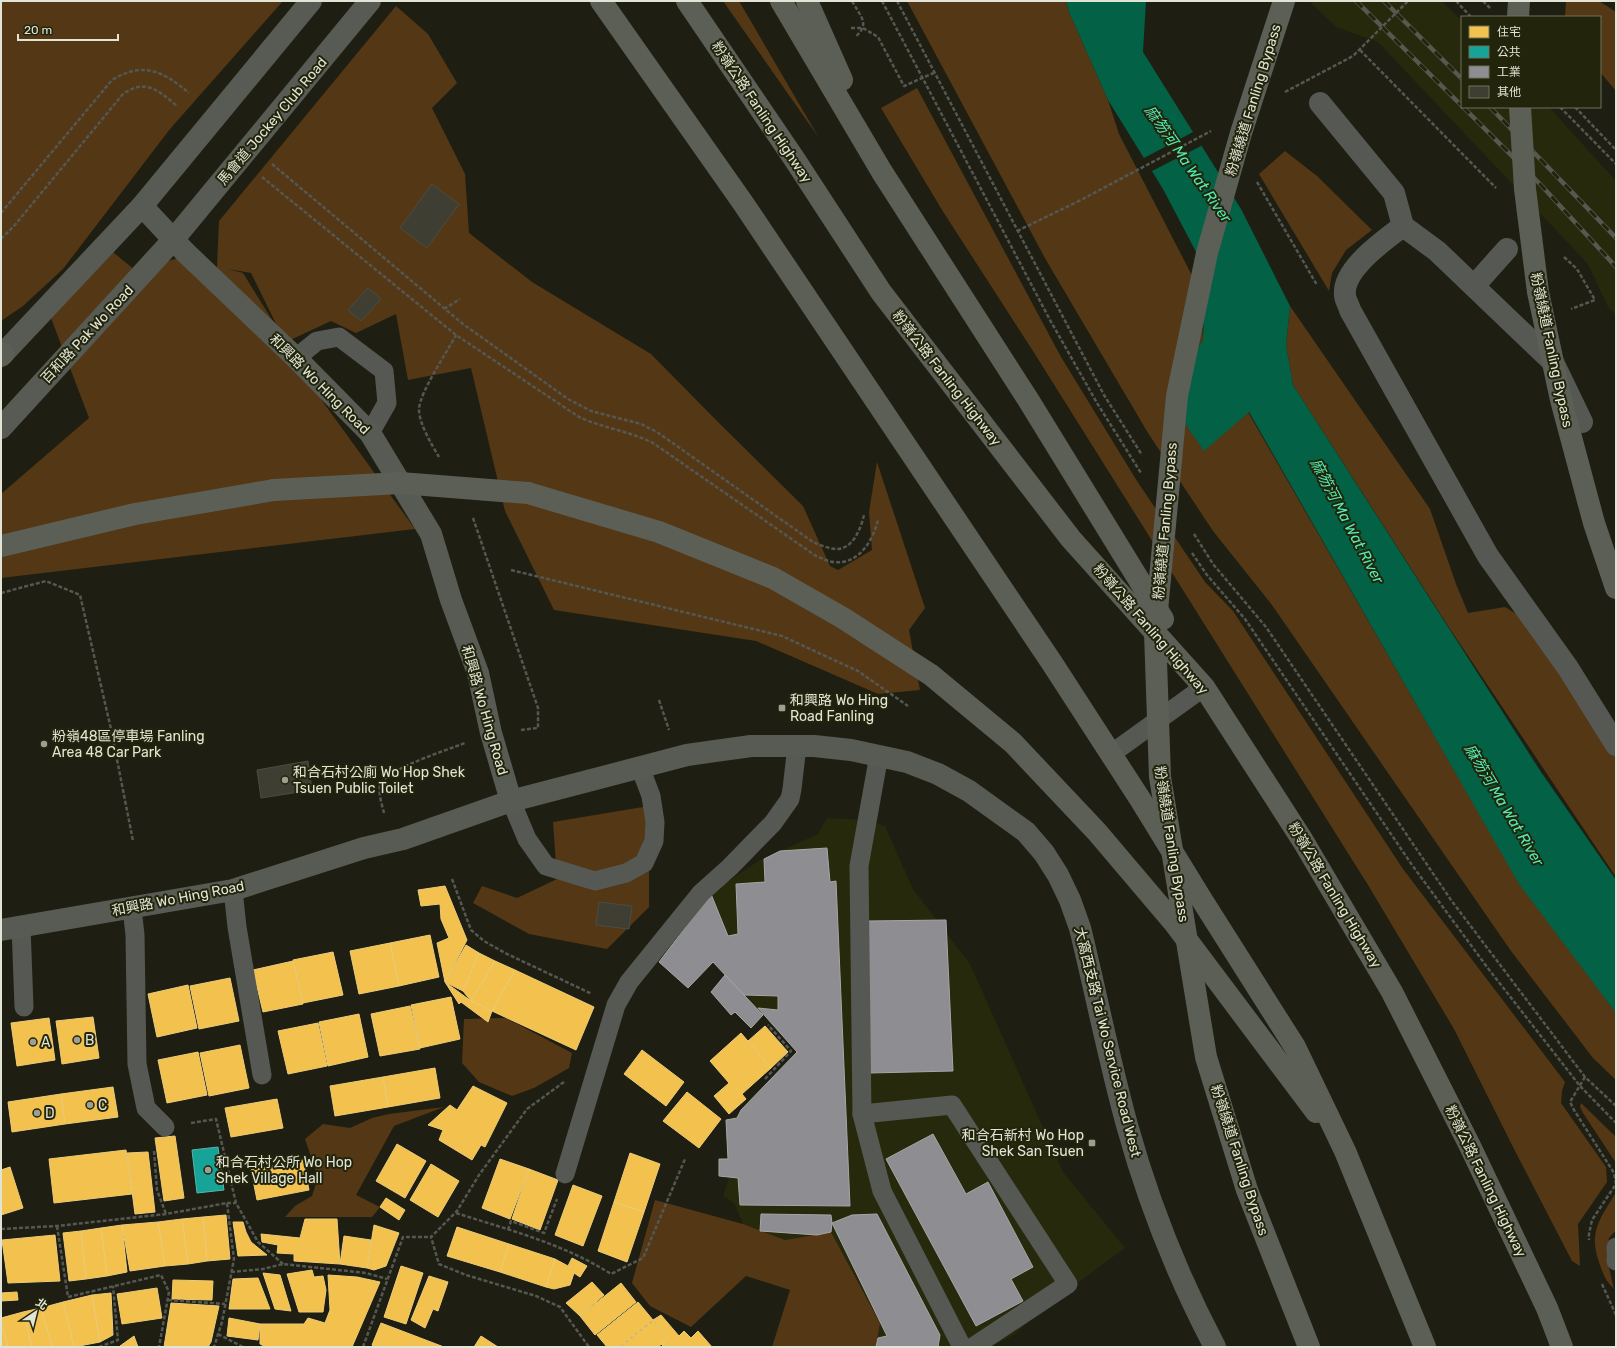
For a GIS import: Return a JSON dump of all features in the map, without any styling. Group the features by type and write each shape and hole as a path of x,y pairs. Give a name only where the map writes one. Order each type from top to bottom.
{"highway":[{"path":"601,1 747,210 1043,650 1140,799 1295,1047 1345,1151 1425,1347"},
{"name":"粉嶺公路 Fanling Highway","path":"687,1 795,160 882,292 1071,539 1204,687 1303,841 1392,992 1470,1146 1547,1308 1562,1347"},
{"path":"781,1 882,172 1029,401 1204,687"},
{"path":"807,1 882,172"},
{"name":"粉嶺繞道 Fanling Bypass","path":"1284,1 1241,133 1207,254 1177,396 1155,632 1160,777 1206,1057 1247,1190 1309,1347"},
{"path":"1518,16 1519,1"},
{"name":"粉嶺繞道 Fanling Bypass","path":"1520,108 1525,189 1538,292 1565,415 1594,523 1616,588"},
{"path":"1,546 135,514 274,490 400,483 528,493 659,532 773,578 843,618 931,675 1012,743 1097,832 1175,924 1345,1151"}],"main road":[{"path":"2,355 142,206 311,1"},
{"name":"馬會道 Jockey Club Road","path":"173,240 370,1"},
{"name":"和興路 Wo Hing Road","path":"142,206 173,240 296,358 370,433 431,534 451,600 478,673 491,733 511,801"},
{"name":"百和路 Pak Wo Road","path":"1,428 173,240"},
{"name":"和興路 Wo Hing Road","path":"11,928 234,890 364,848 402,839 511,801 687,755 751,746 797,746 851,750 908,762 938,774 969,791 1026,832"},
{"name":"大窩西支路 Tai Wo Service Road West","path":"1026,832 1044,853 1058,875 1073,907 1080,928 1127,1125 1145,1182 1184,1283 1215,1347"}],"street":[{"path":"1320,103 1394,193 1404,226 1437,251 1553,362 1582,422"},
{"path":"1404,226 1361,260 1347,282 1345,295 1350,310 1488,556 1568,668 1616,745"},
{"path":"1474,286 1507,248"}],"lane":[{"path":"296,358 317,341 339,337 384,371 386,403 370,433"},
{"path":"1111,754 1204,687"},
{"path":"566,1174 616,1005 629,982 701,894 773,823 790,799 797,746"},
{"path":"879,755 859,866 862,1114 882,1191 962,1347"},
{"path":"511,801 527,839 546,866 595,881 626,873 644,863 654,841 655,822 651,796 640,767"},
{"path":"234,890 237,927 262,1076"},
{"path":"132,908 135,935 137,1064 146,1108 165,1127"},
{"path":"11,928 24,1007"},
{"path":"862,1114 952,1105 1068,1284 973,1347"},
{"path":"1616,1246 1616,1261"}],"path":[{"path":"852,1 864,23 864,28 854,38"},
{"path":"882,1 1050,320 1097,404 1142,475"},
{"path":"897,1 936,72 1017,231 1104,395 1146,461"},
{"path":"1456,1 1470,16"},
{"path":"848,27 864,28 878,37 904,86 936,72"},
{"path":"1360,50 1499,191"},
{"path":"1,213 112,80 122,74 132,71 152,70 169,77 189,93"},
{"path":"1,238 14,226 123,94 136,87 156,89 177,106"},
{"path":"1561,108 1616,164"},
{"path":"1576,108 1616,150"},
{"path":"269,161 444,309 484,340 568,399 591,411 641,424 657,432 813,542 826,547 838,549 850,544 861,527 864,515"},
{"path":"258,174 456,335 579,417 594,424 638,436 653,443 816,556 834,562 843,562 852,559 868,546 875,534 878,520"},
{"path":"1017,231 1077,202"},
{"path":"1560,253 1576,270"},
{"path":"444,309 460,299"},
{"path":"442,464 425,433 419,410 423,395 456,335"},
{"path":"1192,532 1213,564 1266,627 1451,900 1585,1077 1616,1106"},
{"path":"1191,550 1207,575 1245,619 1412,865 1487,967 1580,1086 1616,1123"},
{"path":"511,570 782,636 858,671 908,706"},
{"path":"1,593 46,581 80,595 111,729 133,841"},
{"path":"452,879 471,930 484,940 505,953 616,1005"},
{"path":"765,1079 792,1051 768,1024"},
{"path":"363,1347 402,1237 431,1237 456,1213 479,1175 527,1109 564,1082 598,1066"},
{"path":"1585,1077 1570,1102 1614,1173 1616,1184 1592,1220 1589,1241"},
{"path":"166,1214 157,1190 153,1131 165,1127 216,1119 236,1203 258,1242 283,1264"},
{"path":"456,1213 560,1247 589,1260 611,1274 643,1258 685,1159"},
{"path":"508,1230 511,1221 544,1233 566,1174"},
{"path":"1,1229 58,1226 166,1214 227,1203 236,1203"},
{"path":"214,1347 234,1259 227,1203"},
{"path":"58,1226 68,1297 161,1275 169,1292 159,1347"},
{"path":"431,1237 439,1264 466,1275 536,1296 560,1307 589,1347"},
{"path":"231,1272 263,1269 283,1264 366,1273 387,1279"},
{"path":"1601,1282 1616,1315"},
{"path":"99,1347 118,1340 113,1286"},
{"path":"168,1300 225,1304"},
{"path":"218,1334 242,1347"}],"shaded area":[{"path":"1,1 283,1 170,129 63,269 23,306 1,321"},
{"path":"723,1 739,1 819,138"},
{"path":"907,1 1066,1 1069,12 1108,100 1119,134 1201,293 1203,340 1166,396 1248,412 1517,879 1616,1012 1616,1080 1593,1058 1511,951 1272,605 1213,531 1148,433 1046,260"},
{"path":"1309,1 1442,1 1461,20 1461,108 1550,108 1616,181 1616,316 1608,307 1588,264 1378,42 1336,27"},
{"path":"1566,1 1599,1 1616,12 1616,91 1601,73 1601,16 1565,16"},
{"path":"396,6 428,34 457,83 432,108 465,174 469,233 532,282 651,354 803,506 830,566 838,570 872,550 869,512 877,462 925,608 909,630 920,690 878,694 756,641 554,610 505,511 471,368 408,380 396,314 356,333 331,321 286,342 323,402 415,529 1,578 1,494 89,418 43,297 97,239 136,271 178,258 217,267 219,221","holes":["228,269 251,273 282,336 243,273"]},
{"path":"917,88 1061,357 1137,481 1205,582 1233,611 1403,869 1565,1082 1562,1091 1561,1103 1606,1167 1607,1182 1578,1224 1580,1266 1572,1261 1454,1029 1368,885 1033,351 942,210 881,108"},
{"path":"1285,151 1317,176 1372,230 1346,250 1332,273 1329,291 1259,174"},
{"path":"1290,306 1430,509 1456,584 1468,613 1505,607 1539,628 1616,738 1616,877 1450,629 1293,385 1286,345"},
{"path":"649,806 649,907 607,949 529,934 473,903 482,886 517,898 557,879 553,822"},
{"path":"827,818 867,820 885,826 913,889 970,964 1063,1172 1125,1248 1042,1309 1015,1334 991,1347 876,1347 880,1323 831,1232 785,1240 743,1224 734,1203 723,1196 729,1178 719,1176 719,1159 728,1159 726,1120 737,1118 741,1110 797,1052 714,962 688,988 659,962 715,890 760,860 818,834"},
{"path":"506,1018 572,1053 569,1068 534,1088 512,1096 479,1082 462,1063 464,1019"},
{"path":"1581,1103 1616,1137 1616,1163 1583,1113 1580,1107"},
{"path":"444,1107 394,1126 356,1195 380,1207 372,1217 285,1217 295,1206 312,1196 318,1177 305,1139 323,1124 350,1128 372,1118 389,1114"},
{"path":"1616,1192 1616,1230 1609,1238 1606,1255 1614,1289 1608,1283 1603,1273 1596,1251 1595,1242 1601,1217"},
{"path":"655,1200 743,1224 785,1240 831,1232 880,1323 876,1347 772,1347 790,1290 746,1276 691,1327 650,1306 632,1283"}],"water":[{"name":"麻笏河 Ma Wat River","path":"1066,1 1146,1 1143,52 1241,209 1290,306 1286,345 1293,385 1541,772 1616,880 1616,1013 1519,884 1249,412 1204,451 1166,396 1203,340 1205,269 1163,189 1108,100 1069,12"}],"pier":[{"path":"1195,131 1203,145 1150,172 1142,159"}],"building: 住宅":[{"path":"445,886 467,940 445,982 437,943 449,938 441,919 440,904 421,906 418,890"},
{"path":"430,935 439,977 399,986 390,943"},
{"path":"390,943 399,986 359,994 350,951"},
{"path":"466,945 479,953 463,991 445,982"},
{"path":"333,952 343,995 303,1003 293,960"},
{"path":"479,953 495,961 471,1001 463,991"},
{"path":"293,961 303,1004 263,1012 253,970"},
{"path":"495,961 515,970 492,1011 471,1001"},
{"path":"515,970 594,1007 576,1050 492,1011"},
{"path":"230,978 239,1021 199,1029 190,986"},
{"path":"445,982 471,1001 492,1011 488,1022 461,1002 459,1004"},
{"path":"188,985 197,1028 157,1037 148,994"},
{"path":"451,997 460,1039 420,1048 411,1005"},
{"path":"410,1006 420,1049 380,1056 371,1014"},
{"path":"359,1014 368,1057 328,1066 319,1022"},
{"name":"B","path":"93,1017 99,1058 62,1064 56,1021"},
{"name":"A","path":"49,1018 55,1060 17,1066 11,1023"},
{"path":"318,1023 327,1066 288,1074 278,1031"},
{"path":"765,1026 788,1052 771,1068 748,1041"},
{"path":"741,1033 771,1068 742,1094 746,1099 729,1114 714,1096 729,1083 710,1061"},
{"path":"240,1045 249,1088 209,1096 200,1053"},
{"path":"642,1050 684,1082 666,1106 624,1074"},
{"path":"198,1052 207,1095 167,1103 158,1060"},
{"path":"435,1068 440,1098 388,1107 383,1077"},
{"path":"383,1077 388,1107 335,1116 330,1086"},
{"path":"473,1086 507,1103 485,1147 481,1145 472,1160 439,1140 443,1130 428,1125 450,1105 457,1110"},
{"name":"C","path":"113,1087 118,1117 65,1124 61,1094"},
{"path":"687,1092 721,1119 699,1148 663,1121"},
{"name":"D","path":"61,1094 65,1124 12,1132 8,1102"},
{"path":"277,1099 283,1128 231,1137 225,1108"},
{"path":"175,1136 184,1198 164,1201 155,1138"},
{"path":"397,1144 426,1161 405,1198 376,1181"},
{"path":"126,1150 132,1194 54,1203 49,1159"},
{"path":"148,1152 155,1212 135,1214 127,1153"},
{"path":"630,1153 660,1164 644,1212 614,1202"},
{"path":"500,1159 529,1169 510,1219 482,1208"},
{"path":"303,1160 309,1190 257,1200 251,1170"},
{"path":"431,1164 459,1181 438,1217 410,1200"},
{"path":"10,1167 23,1208 1,1215 1,1170"},
{"path":"529,1169 558,1180 540,1230 512,1219"},
{"path":"573,1185 602,1196 583,1246 555,1235"},
{"path":"386,1198 405,1210 399,1220 380,1207"},
{"path":"614,1202 644,1212 627,1262 598,1251"},
{"path":"226,1215 230,1259 207,1261 203,1217"},
{"path":"203,1217 207,1261 188,1264 182,1219"},
{"path":"182,1219 188,1264 165,1266 158,1222"},
{"path":"305,1219 337,1219 340,1264 294,1261 294,1254 277,1253 278,1245 262,1242 261,1234 300,1238"},
{"path":"158,1222 165,1266 130,1271 122,1225"},
{"path":"233,1222 243,1222 251,1242 267,1255 238,1256"},
{"path":"122,1225 127,1272 107,1276 101,1228"},
{"path":"374,1225 399,1233 386,1266 374,1270 367,1268"},
{"path":"457,1227 509,1244 500,1272 447,1256"},
{"path":"101,1228 107,1276 86,1279 81,1231"},
{"path":"81,1231 86,1279 69,1281 63,1233"},
{"path":"55,1235 60,1281 8,1283 2,1240"},
{"path":"344,1236 371,1240 367,1268 340,1264"},
{"path":"509,1244 555,1259 546,1287 500,1272"},
{"path":"572,1258 587,1266 580,1277 574,1273 570,1285 554,1289 546,1287 555,1259 568,1266"},
{"path":"401,1266 423,1273 406,1324 384,1317"},
{"path":"312,1270 314,1277 323,1276 326,1290 323,1312 299,1312 287,1274"},
{"path":"263,1273 280,1275 291,1311 275,1309"},
{"path":"328,1275 357,1277 380,1282 352,1347 266,1347 260,1344 260,1324 304,1324 308,1318 325,1323 330,1310"},
{"path":"429,1276 448,1282 438,1311 433,1309 425,1328 411,1320"},
{"path":"258,1278 270,1309 229,1309 233,1279"},
{"path":"173,1280 213,1281 212,1300 172,1299"},
{"path":"592,1282 604,1295 580,1316 566,1303"},
{"path":"621,1283 636,1302 595,1335 580,1316"},
{"path":"157,1288 162,1318 122,1324 117,1294"},
{"path":"17,1292 18,1300 1,1301 1,1293"},
{"path":"111,1293 113,1335 100,1342 92,1295"},
{"path":"92,1295 100,1342 74,1347 63,1302"},
{"path":"63,1302 74,1347 52,1347 41,1308"},
{"path":"638,1302 653,1320 619,1347 607,1347 597,1335"},
{"path":"171,1303 219,1306 211,1342 208,1347 164,1347"},
{"path":"41,1308 52,1347 32,1347 23,1312"},
{"path":"23,1312 32,1347 8,1347 1,1318"},
{"path":"661,1315 679,1336 684,1331 691,1338 698,1331 712,1347 664,1347 661,1344 668,1339 653,1320"},
{"path":"229,1318 260,1324 258,1340 227,1336"},
{"path":"1,1320 8,1347 1,1347"},
{"path":"653,1321 668,1339 658,1347 620,1347"},
{"path":"381,1323 444,1347 374,1347 372,1345"},
{"path":"134,1336 138,1347 120,1347 120,1346"},
{"path":"481,1336 498,1347 474,1347"}],"building: 公共":[{"name":"和合石村公所 Wo Hop Shek Village Hall","path":"218,1147 224,1190 197,1193 192,1150"}],"building: 工業":[{"path":"827,848 830,882 836,881 850,1206 740,1205 738,1178 719,1176 719,1159 728,1159 726,1120 737,1118 741,1110 797,1052 758,1008 778,1010 778,996 744,995 713,962 688,988 659,962 711,894 728,936 738,934 736,884 765,882 764,859 780,851"},
{"path":"946,920 953,1071 870,1073 868,921"},
{"path":"725,975 763,1015 751,1028 735,1012 731,1015 711,992"},
{"path":"933,1134 966,1194 988,1182 1033,1267 1011,1279 1023,1301 976,1326 886,1159"},
{"path":"761,1214 831,1215 831,1232 817,1235 760,1231"},
{"path":"877,1214 940,1335 938,1347 876,1347 878,1338 887,1336 832,1223 852,1215"}],"building: 其他":[{"path":"432,184 459,204 427,248 400,228"},
{"path":"368,288 381,299 361,321 348,310"},
{"name":"和合石村公廁 Wo Hop Shek Tsuen Public Toilet","path":"308,761 312,790 261,798 257,770"},
{"path":"599,902 632,906 629,929 596,925"}],"railway":[{"path":"1356,1 1461,105"},
{"path":"1384,1 1461,78"},
{"path":"1464,108 1540,184 1616,267"},
{"path":"1491,108 1616,238"}],"place":[{"name":"和興路 Wo Hing Road Fanling","path":"782,708"},
{"name":"粉嶺48區停車場 Fanling Area 48 Car Park","path":"44,744"},
{"name":"和合石村公廁 Wo Hop Shek Tsuen Public Toilet","path":"285,780"},
{"name":"B","path":"77,1040"},
{"name":"A","path":"33,1042"},
{"name":"C","path":"90,1105"},
{"name":"D","path":"37,1113"},
{"name":"和合石新村 Wo Hop Shek San Tsuen","path":"1092,1143"},
{"name":"和合石村公所 Wo Hop Shek Village Hall","path":"208,1170"}]}
